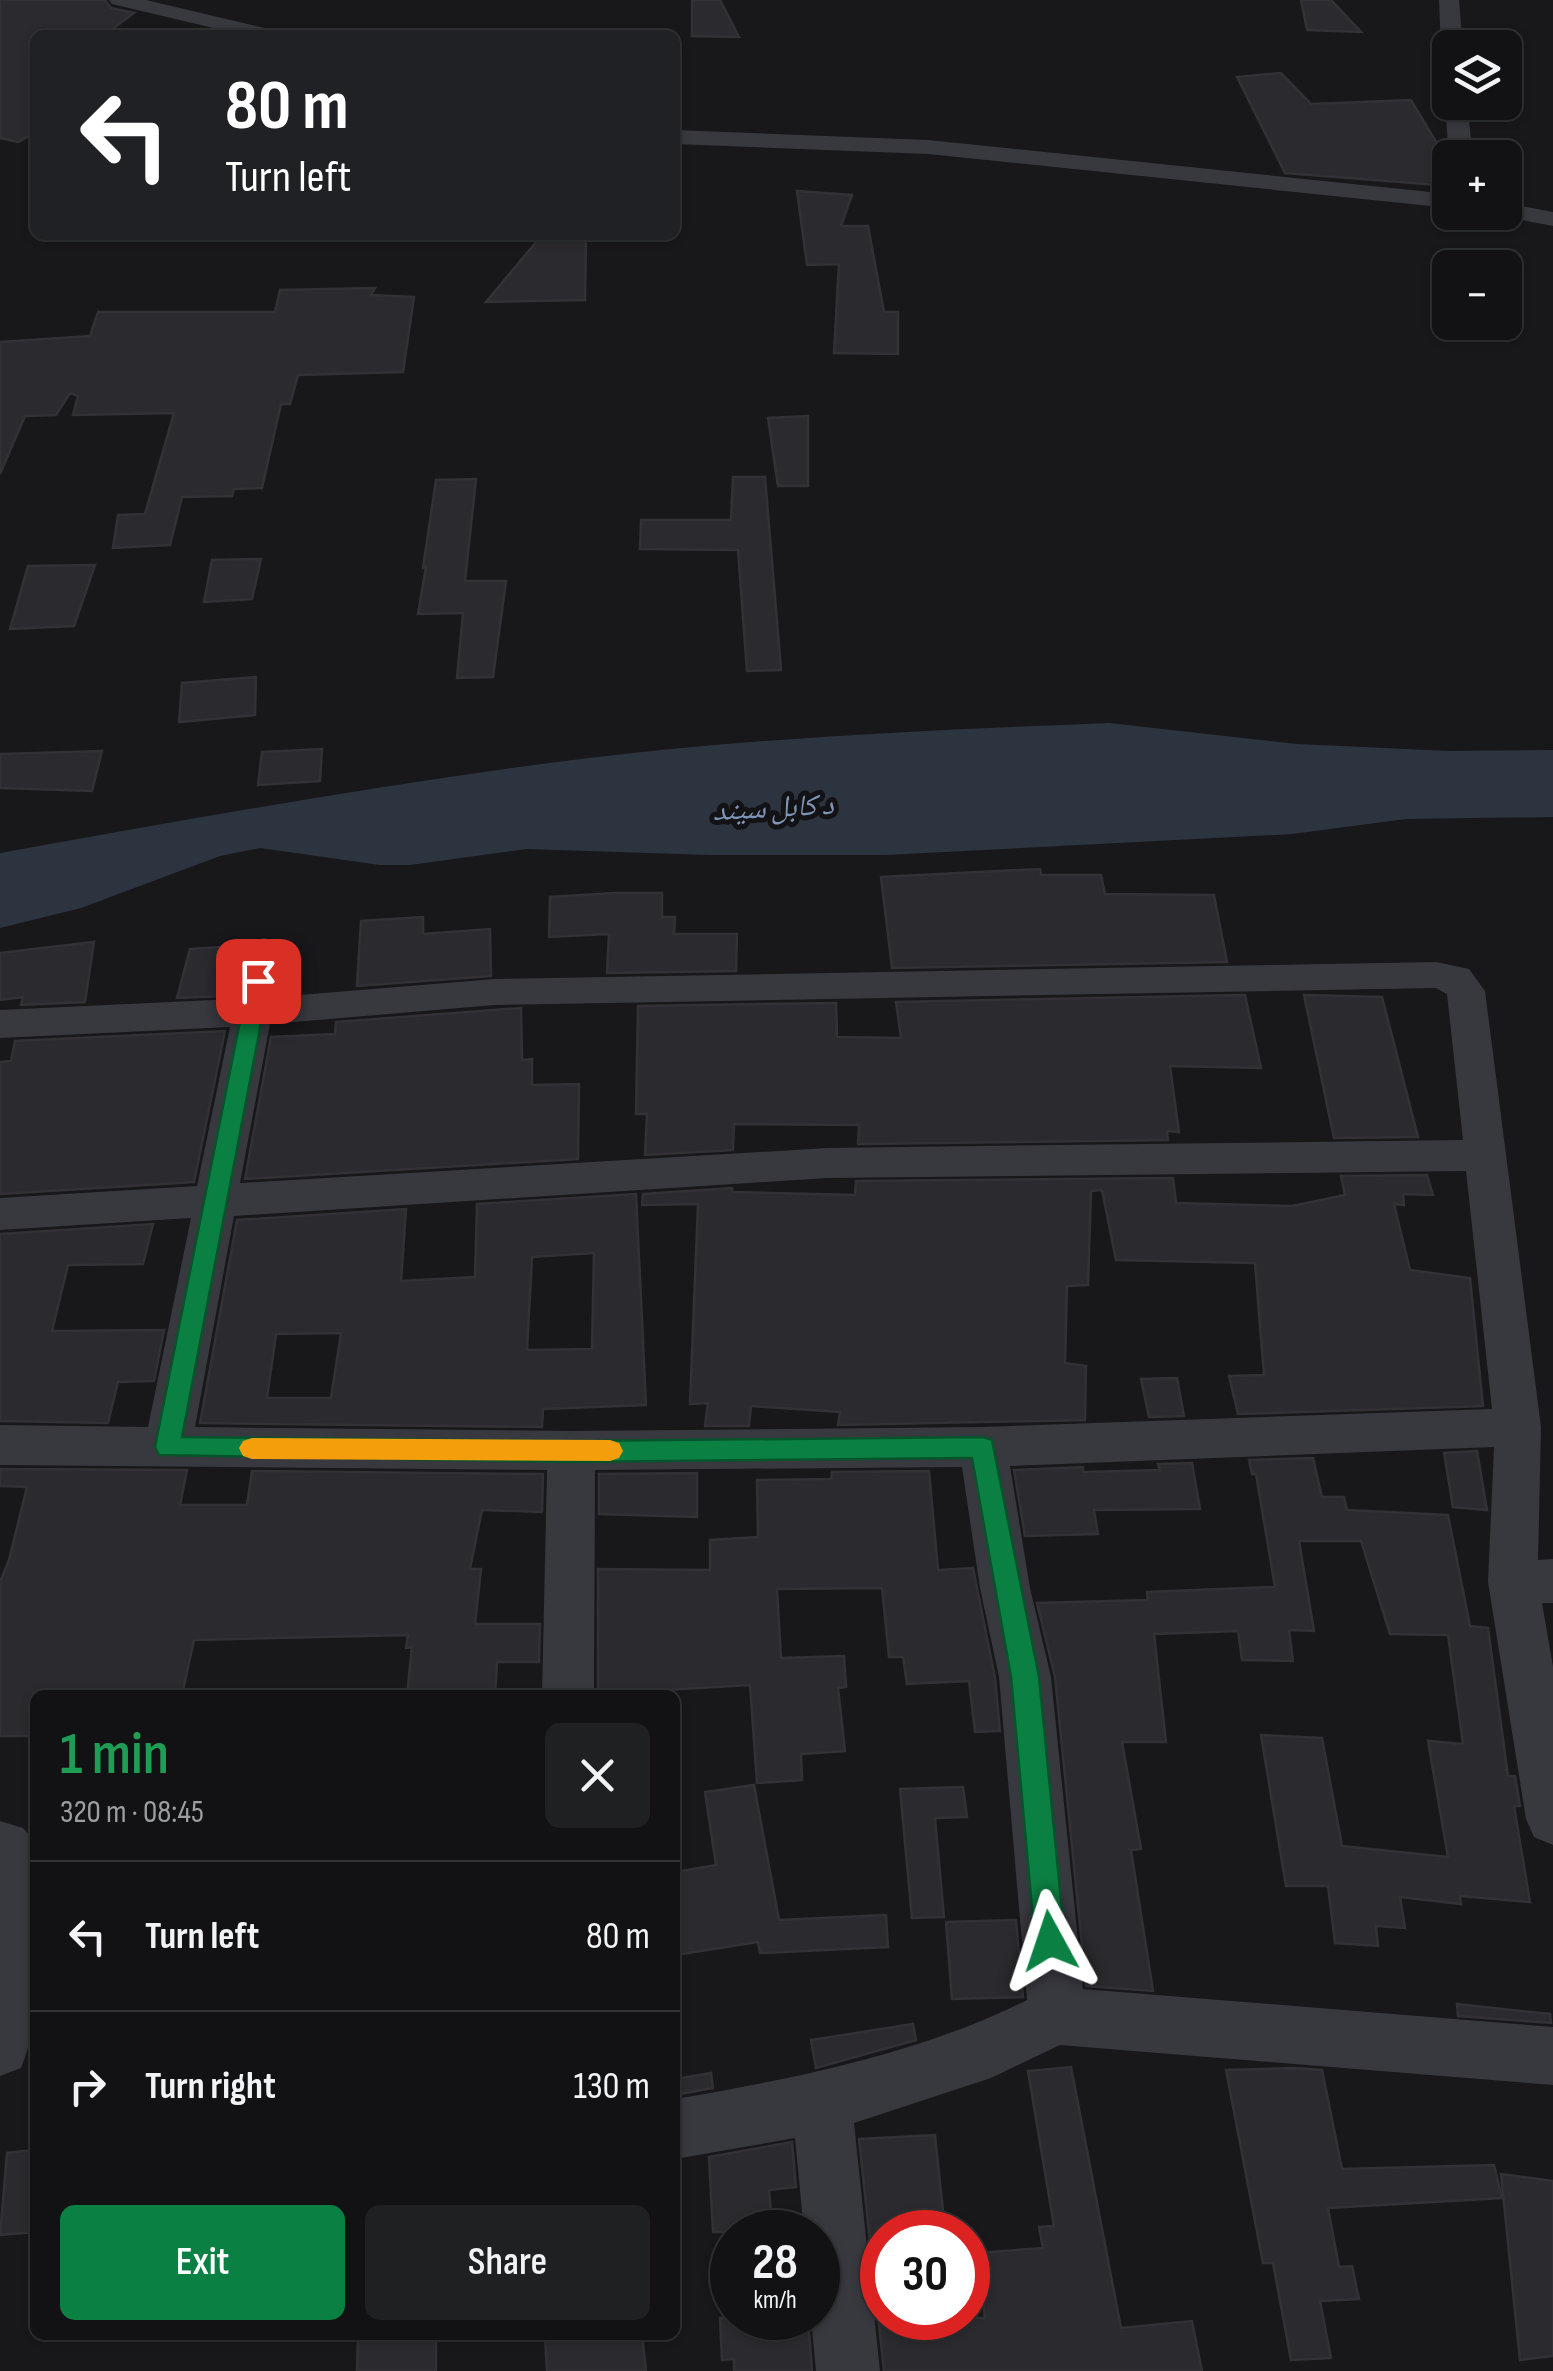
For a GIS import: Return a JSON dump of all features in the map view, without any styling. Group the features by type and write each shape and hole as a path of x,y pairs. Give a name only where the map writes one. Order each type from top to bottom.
{"street":[{"path":"119,0 248,30"},
{"path":"1449,0 1451,30"},
{"path":"680,137 928,147 1432,199"},
{"path":"1522,213 1553,219"},
{"path":"168,1447 264,951"},
{"path":"0,1024 252,1012 496,992 713,991 1436,974 1456,978 1466,991 1518,1427 1553,1818"},
{"path":"0,1214 826,1163 1484,1155"},
{"path":"0,1446 570,1451 983,1447 1518,1427"},
{"path":"983,1447 1025,1677 1057,2016"},
{"path":"568,1690 570,1451"},
{"path":"0,1847 18,1862 0,2046"},
{"path":"680,2128 822,2103 991,2049 1057,2016 1553,2056"},
{"path":"822,2103 848,2371"}],"water":[{"name":"د کابل سيند","path":"1109,723 1297,744 1450,751 1553,750 1553,817 1406,819 1292,834 886,855 527,849 410,865 380,865 260,848 220,856 81,908 0,928 0,853 368,789 589,758 784,740"}],"building":[{"path":"0,0 105,0 111,8 134,13 111,30 30,30 30,136 18,142 0,138"},
{"path":"692,0 720,0 739,37 692,36"},
{"path":"1301,0 1331,0 1361,32 1307,30"},
{"path":"1281,73 1311,104 1411,100 1435,140 1432,185 1285,173 1237,77"},
{"path":"797,191 852,195 841,226 868,226 884,312 898,312 898,354 834,353 839,264 807,265"},
{"path":"538,240 586,240 585,300 486,302"},
{"path":"375,288 371,295 414,297 403,372 298,375 290,404 281,404 262,488 234,489 232,496 182,497 170,545 113,548 118,515 145,514 174,413 73,415 78,396 70,393 56,415 25,416 0,474 0,342 90,336 98,312 275,312 280,290"},
{"path":"808,416 808,486 778,486 768,418"},
{"path":"733,477 765,477 781,670 747,671 738,550 640,549 641,520 731,520"},
{"path":"476,479 465,581 506,581 493,677 457,678 463,613 418,614 436,480"},
{"path":"261,559 252,599 204,602 212,560"},
{"path":"95,565 74,626 10,629 28,566"},
{"path":"256,677 255,715 179,722 182,683"},
{"path":"322,749 320,781 258,785 262,752"},
{"path":"102,751 92,791 0,788 0,754"},
{"path":"1040,869 1041,875 1101,875 1105,894 1214,895 1227,962 892,968 881,877"},
{"path":"662,893 662,917 675,917 674,934 737,934 736,971 607,973 609,934 549,937 550,897"},
{"path":"423,917 423,934 490,929 491,976 357,986 361,921"},
{"path":"94,942 85,1002 21,1005 23,997 0,1000 0,953"},
{"path":"238,946 227,996 177,998 190,949"},
{"path":"1245,995 1261,1068 1170,1066 1179,1132 1167,1131 1168,1140 858,1144 859,1125 734,1124 733,1150 645,1155 647,1114 636,1114 638,1006 836,1003 837,1037 901,1038 896,1002"},
{"path":"1304,995 1382,997 1418,1137 1334,1138"},
{"path":"521,1008 522,1060 532,1059 532,1085 579,1084 578,1159 245,1179 271,1037 335,1034 336,1022"},
{"path":"225,1031 194,1182 0,1194 0,1062 11,1061 15,1041"},
{"path":"1427,1175 1433,1195 1403,1194 1404,1205 1394,1204 1410,1270 1470,1278 1483,1406 1238,1414 1229,1376 1264,1375 1255,1263 1116,1260 1102,1190 1091,1191 1088,1285 1067,1286 1065,1363 1086,1366 1085,1420 838,1425 840,1412 751,1406 749,1426 705,1426 708,1403 690,1404 698,1204 642,1205 643,1194 732,1188 732,1192 855,1195 856,1181 1173,1178 1176,1203 1292,1206 1345,1195 1341,1176"},
{"path":"636,1194 646,1405 543,1409 542,1427 200,1423 237,1220 406,1209 401,1281 475,1277 477,1204","holes":["594,1253 592,1349 527,1350 532,1257","341,1333 331,1398 267,1398 276,1334"]},
{"path":"153,1224 143,1264 68,1265 52,1331 164,1330 154,1381 118,1382 108,1423 0,1421 0,1234"},
{"path":"1177,1378 1184,1416 1149,1417 1141,1379"},
{"path":"1477,1451 1487,1510 1453,1507 1444,1453"},
{"path":"1313,1458 1322,1497 1344,1497 1347,1510 1448,1515 1470,1626 1488,1628 1508,1776 1515,1776 1520,1806 1514,1806 1530,1902 1460,1896 1461,1904 1400,1897 1405,1928 1376,1926 1378,1946 1335,1943 1328,1886 1286,1886 1261,1735 1322,1738 1342,1846 1448,1857 1428,1741 1463,1744 1448,1635 1390,1634 1361,1541 1299,1541 1314,1631 1289,1630 1293,1661 1242,1660 1238,1631 1154,1634 1166,1742 1122,1742 1141,1849 1131,1850 1153,1991 1086,1986 1055,1677 1037,1603 1148,1600 1147,1592 1275,1587 1256,1474 1252,1474 1249,1460"},
{"path":"1192,1463 1200,1509 1094,1510 1098,1534 1025,1536 1014,1470 1160,1470 1158,1464"},
{"path":"0,1469 187,1470 180,1505 247,1505 252,1471 543,1474 542,1512 482,1510 470,1569 481,1569 475,1624 540,1624 539,1662 497,1662 495,1690 408,1690 412,1647 406,1648 408,1635 194,1640 183,1690 30,1690 30,1736 0,1736 0,1582 27,1487 0,1486"},
{"path":"929,1471 938,1570 973,1568 995,1678 1000,1731 975,1732 969,1681 907,1684 903,1657 889,1657 882,1588 777,1589 781,1658 844,1656 846,1687 838,1688 845,1751 801,1754 802,1780 757,1783 750,1685 598,1690 598,1569 710,1570 710,1540 758,1537 757,1480 831,1479 832,1472"},
{"path":"697,1473 697,1517 599,1514 599,1474"},
{"path":"754,1785 779,1920 886,1915 888,1947 760,1953 758,1942 680,1954 680,1871 716,1865 705,1792"},
{"path":"963,1787 967,1817 935,1818 944,1917 912,1918 900,1789"},
{"path":"1016,1920 1023,1997 952,1999 946,1922"},
{"path":"1457,2004 1550,2014 1551,2023 1458,2016"},
{"path":"913,2024 916,2040 816,2068 811,2040"},
{"path":"1071,2067 1121,2328 1192,2321 1202,2371 884,2371 881,2340 990,2340 990,2252 1043,2248 1039,2227 1054,2226 1028,2071"},
{"path":"1226,2070 1322,2070 1342,2169 1494,2165 1502,2198 1328,2208 1339,2267 1352,2266 1359,2299 1320,2301 1331,2358 1291,2360 1273,2263 1263,2263"},
{"path":"711,2073 713,2088 680,2094 680,2078"},
{"path":"935,2135 943,2210 867,2210 859,2139"},
{"path":"792,2142 796,2187 769,2190 771,2210 712,2210 709,2157"},
{"path":"30,2151 30,2232 0,2235 7,2153"},
{"path":"1501,2174 1553,2181 1553,2356 1520,2360"},
{"path":"358,2340 436,2340 436,2371 357,2371"},
{"path":"545,2340 643,2340 646,2371 547,2371"},
{"path":"721,2340 810,2340 812,2371 734,2371 734,2359 722,2360"}],"slow traffic":[{"path":"252,1448 610,1451"}],"route":[{"path":"258,981 168,1447 570,1451 983,1447 1025,1677 1050,1941"}]}
